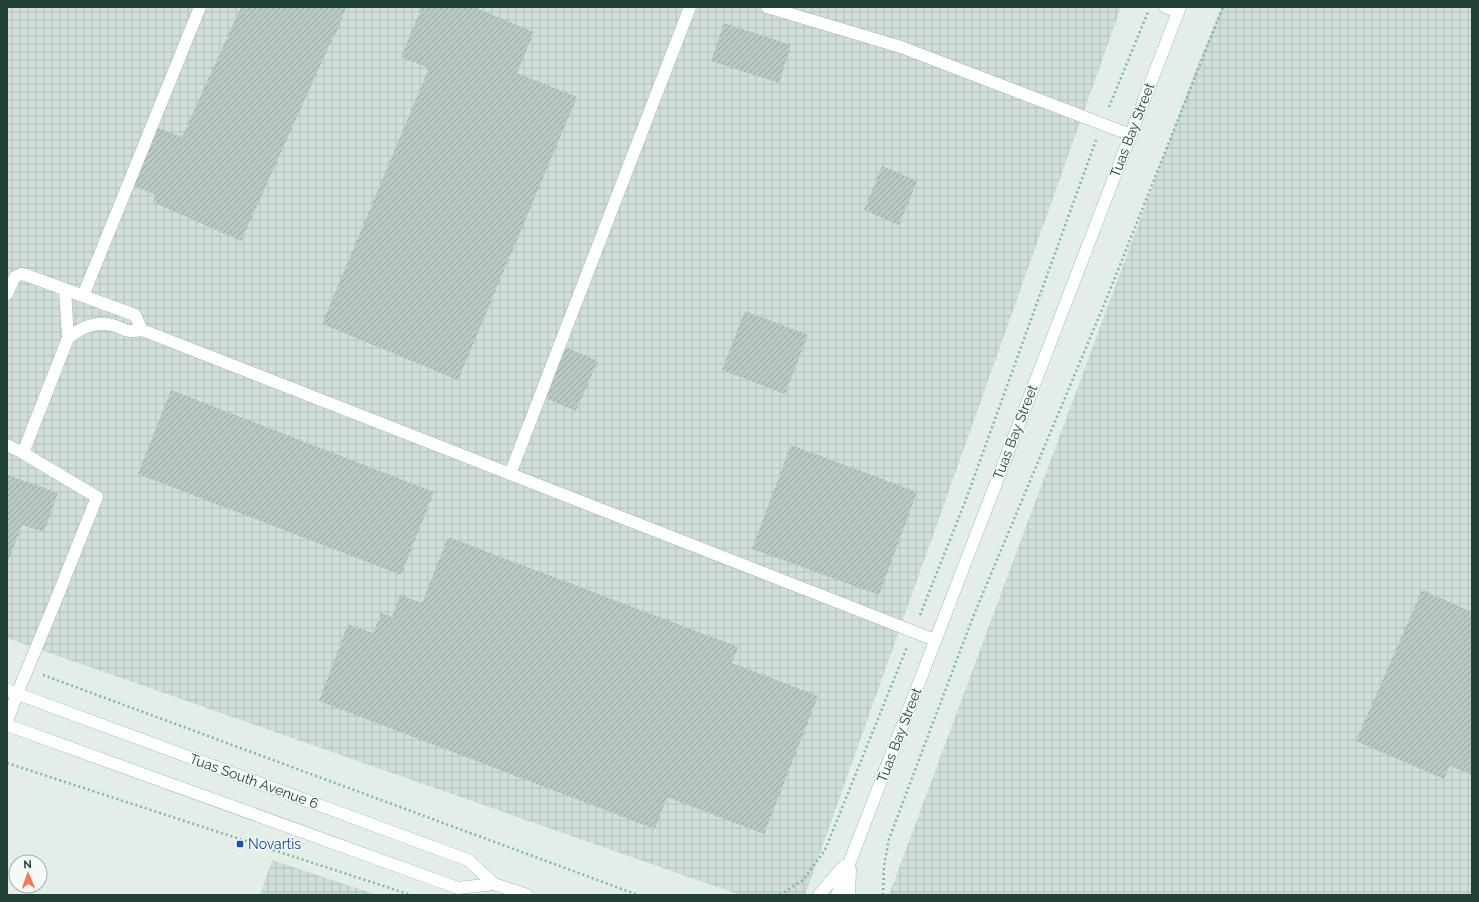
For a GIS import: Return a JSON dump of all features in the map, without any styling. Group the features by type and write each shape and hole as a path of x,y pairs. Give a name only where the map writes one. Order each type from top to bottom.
{"street":[{"path":"83,296 200,7"},
{"path":"510,474 690,7"},
{"path":"767,7 901,47 1131,135"},
{"path":"1165,7 1179,9"},
{"name":"Tuas Bay Street","path":"837,895 1179,9"},
{"path":"7,294 13,279 21,274 135,315 142,330"},
{"path":"23,453 68,338 65,289"},
{"path":"68,338 84,327 100,324 111,325 128,332 142,330 935,640"},
{"path":"7,445 97,497 27,669 12,692 7,722"},
{"name":"Tuas South Avenue 6","path":"12,692 468,860 494,884 527,895"},
{"name":"Tuas South Avenue 6","path":"7,725 458,888 494,884"},
{"name":"Tuas Bay Street","path":"819,895 851,858"},
{"name":"Tuas Bay Street","path":"849,895 851,858"}],"path":[{"path":"780,895 803,880 825,850 965,502 1102,124 1150,7"},
{"path":"883,895 884,866 889,840 955,662 1106,300 1223,7"},
{"path":"27,669 638,895"},
{"path":"7,763 411,895"}],"shaded area":[{"path":"7,7 1121,7 805,895 740,895 7,638"},
{"path":"1222,7 1472,7 1472,895 889,895 1198,64"},
{"path":"272,860 377,895 260,895"}],"building":[{"path":"241,7 346,7 335,37 333,37 241,241 153,202 156,195 131,185 155,127 182,137"},
{"path":"422,7 474,7 534,32 517,73 577,97 458,380 322,324 429,68 401,57"},
{"path":"724,23 791,45 779,83 711,61"},
{"path":"882,166 917,181 899,225 864,210"},
{"path":"745,311 808,335 785,394 722,370"},
{"path":"562,346 598,361 576,411 541,396"},
{"path":"171,390 434,492 401,575 138,474"},
{"path":"791,445 917,492 879,595 752,549"},
{"path":"7,475 58,493 44,532 22,525 7,564"},
{"path":"448,537 738,647 732,663 818,696 764,834 667,797 655,829 319,701 348,624 373,633 381,613 392,617 400,595 422,603"},
{"path":"1422,590 1472,612 1472,775 1450,766 1444,779 1356,741"}],"place":[{"name":"Novartis","path":"240,844"}]}
